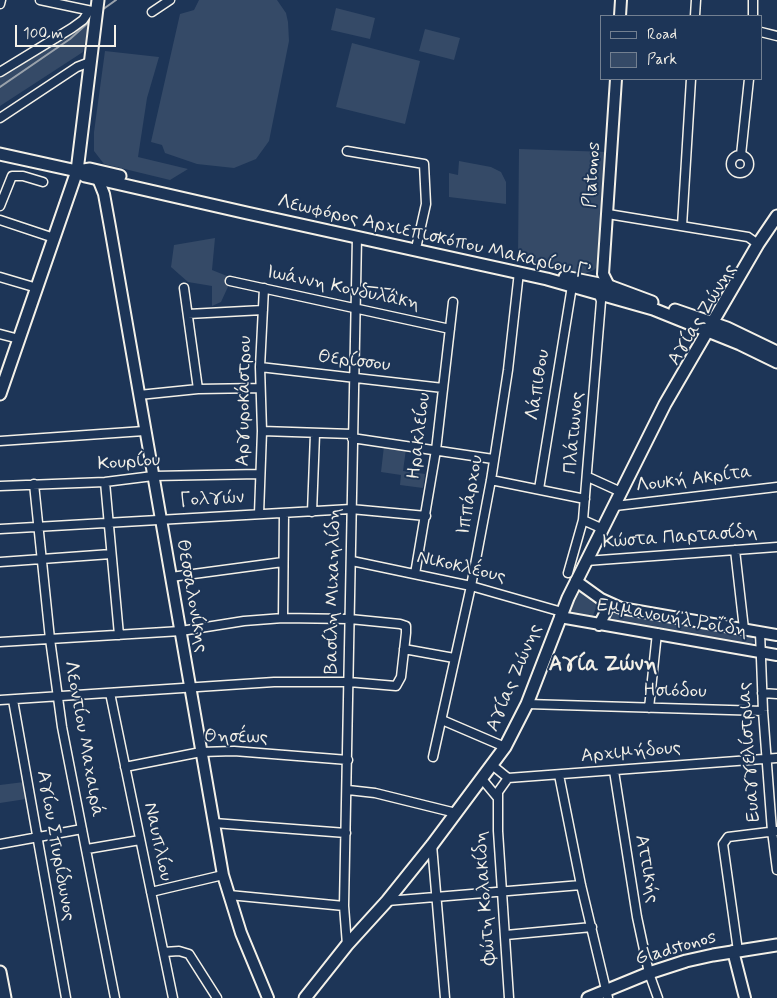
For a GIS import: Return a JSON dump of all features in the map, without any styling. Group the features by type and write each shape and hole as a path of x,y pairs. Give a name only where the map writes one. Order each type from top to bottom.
{"main road":[{"path":"0,394 2,380 19,338 77,171 90,62 94,7"},
{"name":"Λεωφόρος Αρχιεπισκόπου Μακαρίου Γ’","path":"0,154 77,171 85,176 116,183 417,244 609,286 777,352"},
{"name":"Λεωφόρος Αρχιεπισκόπου Μακαρίου Γ’","path":"77,171 90,169 357,238 519,272 572,286 713,327 777,362"},
{"name":"Αγίας Ζώνης","path":"713,327 758,244 777,216"},
{"name":"Αγίας Ζώνης","path":"305,998 347,944 387,901 432,845 504,747 527,704 561,614 572,577 586,561 660,415 765,245 769,229"},
{"name":"Gladstonos","path":"588,998 608,994 649,973 686,961 777,945"},
{"path":"0,972 5,998"}],"street":[{"path":"40,0 94,7"},
{"path":"152,12 170,0"},
{"path":"620,15 622,0"},
{"path":"695,15 696,0"},
{"path":"753,0 753,15"},
{"path":"0,72 72,28 94,7"},
{"path":"762,32 777,36"},
{"path":"0,118 77,67 90,62"},
{"name":"Platonos","path":"603,274 616,80"},
{"path":"682,226 691,80"},
{"path":"741,155 749,80"},
{"path":"347,151 424,164 426,171 426,204 417,244"},
{"path":"0,206 12,176 23,176 44,182"},
{"name":"Θεσσαλονίκης","path":"98,179 104,194 223,875 241,932 268,998"},
{"path":"104,194 116,183"},
{"path":"608,214 748,237 758,244"},
{"path":"0,220 54,238"},
{"name":"Βασίλη Μιχαηλίδη","path":"347,944 344,906 348,790 354,308 357,238"},
{"name":"Ιππάρχου","path":"432,757 442,720 471,586 491,480 508,370 519,272"},
{"path":"592,283 603,274 609,286"},
{"path":"0,277 36,288"},
{"name":"Ιωάννη Κονδυλάκη","path":"230,281 450,329"},
{"name":"Λάπιθου","path":"539,489 572,286"},
{"path":"184,288 198,389"},
{"name":"Αργυροκάστρου","path":"259,514 262,431 260,367 264,288"},
{"path":"355,290 392,294"},
{"name":"Πλάτωνος","path":"572,577 584,520 602,301 600,294"},
{"name":"Ηρακλείου","path":"415,574 436,450 453,302"},
{"path":"188,314 263,310"},
{"path":"0,334 19,338"},
{"name":"Θερίσσου","path":"260,367 443,388"},
{"path":"139,395 198,389 260,388"},
{"path":"0,441 144,431"},
{"path":"262,431 352,436 493,459"},
{"path":"312,512 315,434"},
{"name":"Κουρίου","path":"0,486 105,482 153,476 260,474"},
{"path":"588,477 621,492"},
{"path":"491,480 585,499"},
{"path":"105,482 107,524 119,635"},
{"name":"Λεοντίου Μαχαιρά","path":"34,484 41,560 58,696 115,998"},
{"name":"Λουκή Ακρίτα","path":"614,506 777,487"},
{"name":"Γολγών","path":"0,529 351,509 426,516"},
{"path":"283,618 284,513"},
{"path":"584,520 603,529"},
{"name":"Κώστα Παρτασίδη","path":"586,561 777,547"},
{"path":"735,550 744,629"},
{"path":"0,562 111,554"},
{"name":"Νικοκλέους","path":"352,561 471,586 561,614"},
{"path":"171,577 283,562"},
{"path":"572,577 610,604 643,613 777,635"},
{"path":"599,625 610,604"},
{"name":"Εμμανουήλ Ροΐδη","path":"561,614 599,625 777,655"},
{"path":"0,642 181,631 244,621 283,618 350,619 398,623 404,625 406,629 401,677 399,684 395,686 349,682 274,682 0,700"},
{"name":"Ευαγγελίστριας","path":"760,632 763,710 777,870"},
{"path":"649,708 657,634"},
{"path":"404,649 454,658"},
{"name":"Ναυπλίου","path":"110,693 173,998"},
{"path":"762,693 777,694"},
{"name":"Αγίου Σπυρίδωνος","path":"13,700 36,838 66,998"},
{"name":"Ησιόδου","path":"527,704 763,710"},
{"path":"442,720 504,747"},
{"name":"Θησέως","path":"124,767 201,752 234,751 348,760"},
{"name":"Αρχιμήδους","path":"508,778 777,758"},
{"path":"492,765 508,778"},
{"name":"Αττικής","path":"614,771 630,878 649,973 658,998"},
{"path":"559,775 581,885 608,994"},
{"name":"Φώτη Κολακίδη","path":"508,778 499,789 498,831 509,998"},
{"path":"482,779 498,796"},
{"path":"348,790 375,793 456,813"},
{"path":"214,823 346,833"},
{"path":"0,844 82,829"},
{"path":"745,998 735,951 723,844 728,836 774,831"},
{"path":"87,849 140,840"},
{"path":"432,845 438,896 445,998"},
{"path":"151,892 223,875"},
{"path":"387,901 581,885"},
{"path":"229,895 344,906"},
{"path":"506,935 592,927"},
{"path":"164,952 179,951 189,954 217,998"}],"green space":[{"path":"199,0 277,0 286,13 288,22 289,41 269,141 256,159 234,168 197,164 165,153 162,145 151,142 180,14 194,10"},
{"path":"336,8 375,18 370,39 331,30"},
{"path":"90,18 83,52 0,106 0,77"},
{"path":"425,29 460,38 454,60 419,51"},
{"path":"352,43 420,61 405,124 336,107"},
{"path":"105,51 159,57 147,98 138,157 188,169 170,180 104,164 94,151 94,132"},
{"path":"519,149 608,152 599,265 594,270 583,274 518,258"},
{"path":"459,161 491,167 501,172 506,182 506,204 449,197 449,173 458,175"},
{"path":"215,238 212,270 232,278 221,302 212,306 212,286 188,282 171,267 174,245"},
{"path":"384,446 406,449 403,471 425,474 423,488 400,485 401,475 381,472"},
{"path":"577,589 598,603 592,618 569,613"},
{"path":"610,611 752,635 754,642 745,645 645,628 645,625 609,619"},
{"path":"24,782 26,799 0,803 0,785"}],"waterway":[{"path":"102,10 116,0"},
{"path":"0,87 70,39 89,22"}],"district":[{"name":"Αγία Ζώνη","path":"603,666"}]}
